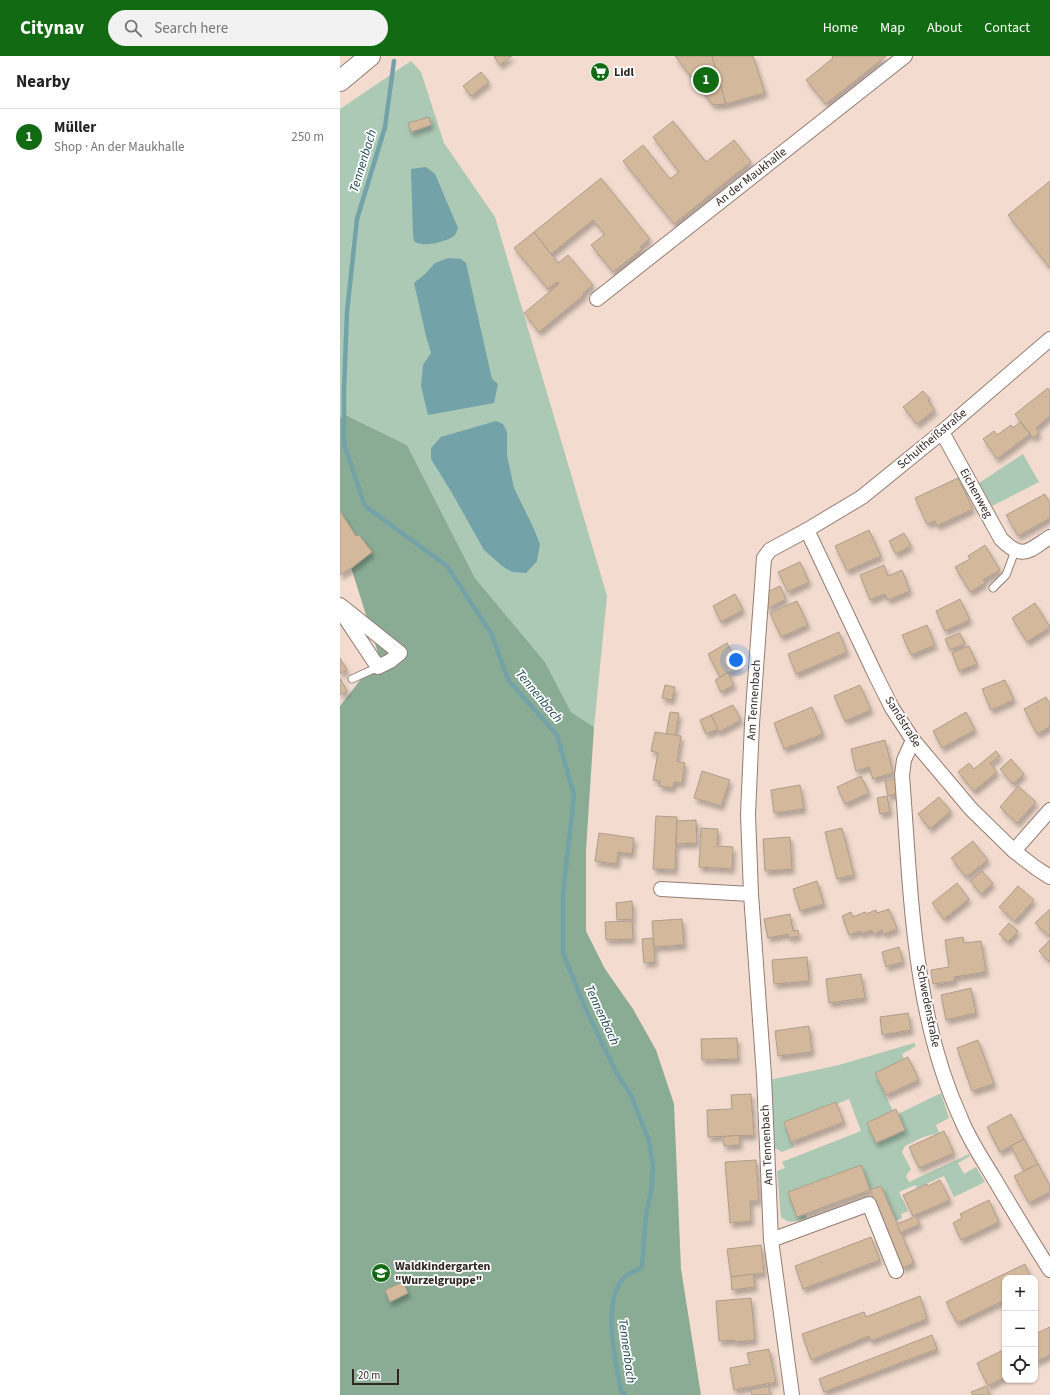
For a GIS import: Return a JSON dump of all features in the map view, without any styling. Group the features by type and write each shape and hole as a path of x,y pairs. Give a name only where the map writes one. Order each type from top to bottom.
{"main road":[{"path":"340,81 370,56"}],"street":[{"name":"An der Maukhalle","path":"597,299 905,56"},
{"name":"Schultheißstraße","path":"807,530 862,497 942,432 1050,339"},
{"name":"Eichenweg","path":"942,432 1001,539 1015,551"},
{"name":"Sandstraße","path":"807,530 892,708 913,740 971,808 1014,851 1050,877"},
{"name":"Am Tennenbach","path":"792,1395 771,1240 764,1076 751,894 748,798 752,716 764,558 770,550 807,530"},
{"path":"1015,551 1020,553 1028,550 1050,537"},
{"path":"340,604 400,653 390,661 378,667 340,610"},
{"name":"Schwedenstraße","path":"913,740 904,760 902,775 914,938 931,1034 946,1083 961,1120 975,1147 1050,1270"},
{"path":"1014,851 1050,810"},
{"path":"661,889 751,894"},
{"path":"771,1240 869,1204 896,1271"}],"lane":[{"path":"993,588 1006,575 1015,551"},
{"path":"352,679 378,667"}],"green space":[{"path":"411,61 421,72 444,143 495,217 607,596 594,727 571,712 545,662 475,578 407,445 345,414 340,418 340,109"},
{"path":"344,414 407,445 475,578 545,662 571,712 594,727 586,850 586,931 605,969 633,1009 656,1050 674,1104 681,1269 701,1395 340,1395 340,706 379,656 349,561 340,544 340,418"},
{"path":"1023,454 1039,482 992,506 979,483"},
{"path":"914,1043 916,1046 902,1054 904,1059 875,1073 893,1111 867,1123 876,1143 905,1130 898,1114 941,1093 949,1118 936,1125 939,1133 923,1137 905,1146 902,1152 911,1169 906,1176 909,1182 969,1154 970,1156 958,1163 964,1174 976,1167 985,1182 954,1197 944,1176 917,1188 915,1185 899,1192 908,1211 901,1214 902,1218 895,1221 881,1186 870,1190 860,1166 788,1192 797,1217 805,1214 807,1218 790,1222 781,1217 777,1171 785,1168 782,1162 861,1131 849,1099 837,1104 836,1102 784,1122 794,1147 782,1152 775,1148 769,1080 839,1065"}],"water":[{"path":"426,167 435,174 458,228 455,235 450,238 440,242 422,244 414,241 413,235 411,169"},
{"path":"448,258 461,259 466,263 492,379 498,384 494,403 428,415 421,386 423,365 431,353 414,283 435,263"},
{"path":"496,421 503,424 507,432 507,455 514,488 540,544 537,561 526,573 512,572 502,566 484,550 431,459 431,448 441,437"}],"building":[{"path":"512,56 500,65 494,57"},
{"path":"675,56 712,56 726,104 713,105"},
{"path":"712,56 753,56 765,93 726,104"},
{"path":"832,56 886,56 826,104 806,80 833,58"},
{"path":"481,72 489,82 471,96 463,86"},
{"path":"429,117 431,125 411,132 408,123"},
{"path":"673,121 706,162 734,140 751,162 674,224 623,161 643,145 670,179 679,172 653,137"},
{"path":"601,178 650,239 640,247 642,249 613,272 591,245 605,234 593,220 551,254 534,232"},
{"path":"1050,181 1050,268 1008,215"},
{"path":"534,232 558,263 568,255 593,285 583,293 584,295 539,332 524,313 559,284 557,282 548,289 514,248"},
{"path":"1048,388 1050,391 1050,416 1036,428 1039,433 1033,438 1015,414"},
{"path":"923,391 930,399 928,401 935,410 917,424 903,407"},
{"path":"1020,422 1030,434 997,459 983,439 994,431 997,435 1011,425 1013,428"},
{"path":"958,478 973,509 937,526 935,521 927,524 915,498"},
{"path":"1045,494 1050,503 1050,518 1018,536 1006,515"},
{"path":"340,511 356,536 359,535 372,552 340,575"},
{"path":"869,530 881,556 847,571 835,546"},
{"path":"904,533 911,546 896,554 889,541"},
{"path":"985,545 1000,570 983,580 985,583 970,592 955,567 970,559 968,556"},
{"path":"800,562 809,582 788,592 778,572"},
{"path":"884,565 888,576 902,570 910,591 888,600 885,594 870,600 860,575"},
{"path":"780,586 786,599 767,609 767,592"},
{"path":"735,594 743,610 721,622 713,606"},
{"path":"960,599 970,620 945,631 936,611"},
{"path":"797,601 808,625 781,637 770,613"},
{"path":"1035,603 1050,627 1027,642 1012,618"},
{"path":"927,625 935,645 911,655 902,635"},
{"path":"839,632 847,652 796,674 788,654"},
{"path":"960,633 965,644 950,650 945,639"},
{"path":"727,643 740,667 720,677 708,654"},
{"path":"969,646 977,664 959,671 952,653"},
{"path":"340,658 347,670 340,674"},
{"path":"728,673 734,685 721,692 715,680"},
{"path":"340,678 347,691 340,695"},
{"path":"1005,680 1014,700 991,710 982,689"},
{"path":"665,685 675,687 672,700 662,698"},
{"path":"860,685 871,710 845,721 834,696"},
{"path":"1046,697 1050,704 1050,727 1037,734 1024,709"},
{"path":"733,705 741,720 719,732 711,715"},
{"path":"812,707 823,734 784,749 774,723"},
{"path":"670,712 679,713 675,736 666,735"},
{"path":"966,712 975,730 942,748 933,731"},
{"path":"711,715 718,729 706,734 700,720"},
{"path":"655,732 681,736 677,761 685,763 682,783 674,782 673,788 659,786 660,781 653,780 658,753 651,751"},
{"path":"885,740 893,773 873,779 869,767 856,771 851,749"},
{"path":"996,751 1000,756 990,763 997,772 974,791 958,772 969,763 974,769"},
{"path":"1011,759 1024,774 1013,784 1000,769"},
{"path":"702,771 730,780 721,806 694,798"},
{"path":"861,776 869,793 845,804 837,787"},
{"path":"895,779 898,794 888,796 885,781"},
{"path":"800,785 804,809 774,813 771,790"},
{"path":"1018,786 1036,802 1017,823 1000,807"},
{"path":"887,796 890,812 880,814 877,798"},
{"path":"939,797 951,811 930,829 918,814"},
{"path":"656,816 677,817 675,870 653,869"},
{"path":"696,820 697,843 676,844 677,821"},
{"path":"701,828 718,829 717,846 733,847 732,869 699,867"},
{"path":"842,828 854,875 837,879 825,832"},
{"path":"599,833 634,838 632,854 618,852 617,864 595,861"},
{"path":"790,837 792,869 765,871 763,839"},
{"path":"973,841 988,860 966,877 951,858"},
{"path":"982,871 993,883 981,894 970,881"},
{"path":"817,881 824,904 800,911 793,889"},
{"path":"957,883 969,899 944,919 932,903"},
{"path":"1018,886 1034,900 1015,921 999,907"},
{"path":"632,901 633,919 617,920 616,903"},
{"path":"889,909 897,929 884,934 882,930 874,934 872,930 861,934 860,931 849,935 842,916 851,912 853,917 865,912 866,914 876,910 877,913"},
{"path":"1050,909 1050,937 1035,923"},
{"path":"790,914 793,931 798,930 799,936 789,938 788,934 768,938 764,919"},
{"path":"682,919 684,945 654,947 652,921"},
{"path":"632,921 633,939 606,940 605,922"},
{"path":"1009,923 1018,931 1008,942 999,934"},
{"path":"963,937 964,943 981,941 986,972 954,977 955,981 933,984 931,970 949,967 945,940"},
{"path":"653,938 655,962 644,963 642,939"},
{"path":"1050,940 1050,962 1039,951"},
{"path":"899,947 903,962 886,967 882,952"},
{"path":"807,957 809,981 774,984 772,960"},
{"path":"861,974 865,998 829,1003 826,979"},
{"path":"971,988 976,1013 946,1020 941,995"},
{"path":"908,1013 911,1030 882,1035 880,1017"},
{"path":"809,1026 812,1052 778,1056 775,1031"},
{"path":"737,1038 738,1059 702,1060 701,1039"},
{"path":"978,1040 994,1084 972,1091 957,1048"},
{"path":"908,1057 919,1080 886,1095 875,1073"},
{"path":"751,1094 754,1135 708,1137 707,1110 732,1109 731,1095"},
{"path":"836,1102 844,1122 791,1142 784,1122"},
{"path":"896,1109 905,1130 876,1143 867,1123"},
{"path":"1011,1114 1024,1139 1000,1152 987,1127"},
{"path":"944,1131 954,1153 919,1168 909,1147"},
{"path":"739,1135 740,1145 724,1146 723,1137"},
{"path":"1024,1139 1038,1164 1024,1171 1011,1146"},
{"path":"756,1160 759,1201 750,1201 751,1221 730,1223 725,1162"},
{"path":"1038,1164 1050,1186 1050,1192 1029,1203 1014,1176"},
{"path":"861,1165 870,1190 797,1217 788,1192"},
{"path":"940,1180 950,1200 913,1216 903,1195"},
{"path":"881,1186 914,1263 902,1268 870,1190"},
{"path":"989,1200 999,1222 961,1240 953,1223 962,1218 960,1214"},
{"path":"916,1216 920,1224 900,1233 897,1224"},
{"path":"871,1237 880,1260 803,1289 795,1266"},
{"path":"761,1245 764,1273 731,1277 727,1249"},
{"path":"1025,1264 1030,1275 1002,1275"},
{"path":"753,1274 755,1287 732,1290 731,1277"},
{"path":"1002,1275 1002,1301 957,1323 946,1302"},
{"path":"403,1282 408,1293 390,1302 385,1290"},
{"path":"920,1296 927,1319 871,1341 869,1336 811,1360 802,1334 864,1312 866,1317"},
{"path":"751,1298 755,1340 735,1342 735,1340 719,1341 716,1301"},
{"path":"1050,1327 1050,1355 1038,1361 1038,1347 1038,1333"},
{"path":"932,1335 937,1349 824,1392 819,1379"},
{"path":"769,1349 776,1382 734,1390 730,1368 750,1364 747,1353"},
{"path":"1002,1350 1002,1379 988,1386 977,1363"},
{"path":"768,1386 771,1395 752,1395 750,1390"},
{"path":"986,1386 990,1395 973,1395 971,1392"}],"waterway":[{"name":"Tennenbach","path":"394,61 385,127 357,219 347,312 344,389 344,444 365,506 447,566 491,633 509,681 557,735 574,795 563,893 563,953 586,1010 617,1074 631,1095 649,1141 653,1167 651,1193 646,1214 642,1267 626,1276 618,1286 614,1299 612,1315 612,1331 616,1364 621,1391 626,1395"}],"place":[{"name":"Lidl","path":"600,72"},
{"name":"Müller","path":"706,80"},
{"name":"Waldkindergarten \"Wurzelgruppe\"","path":"381,1273"}]}
